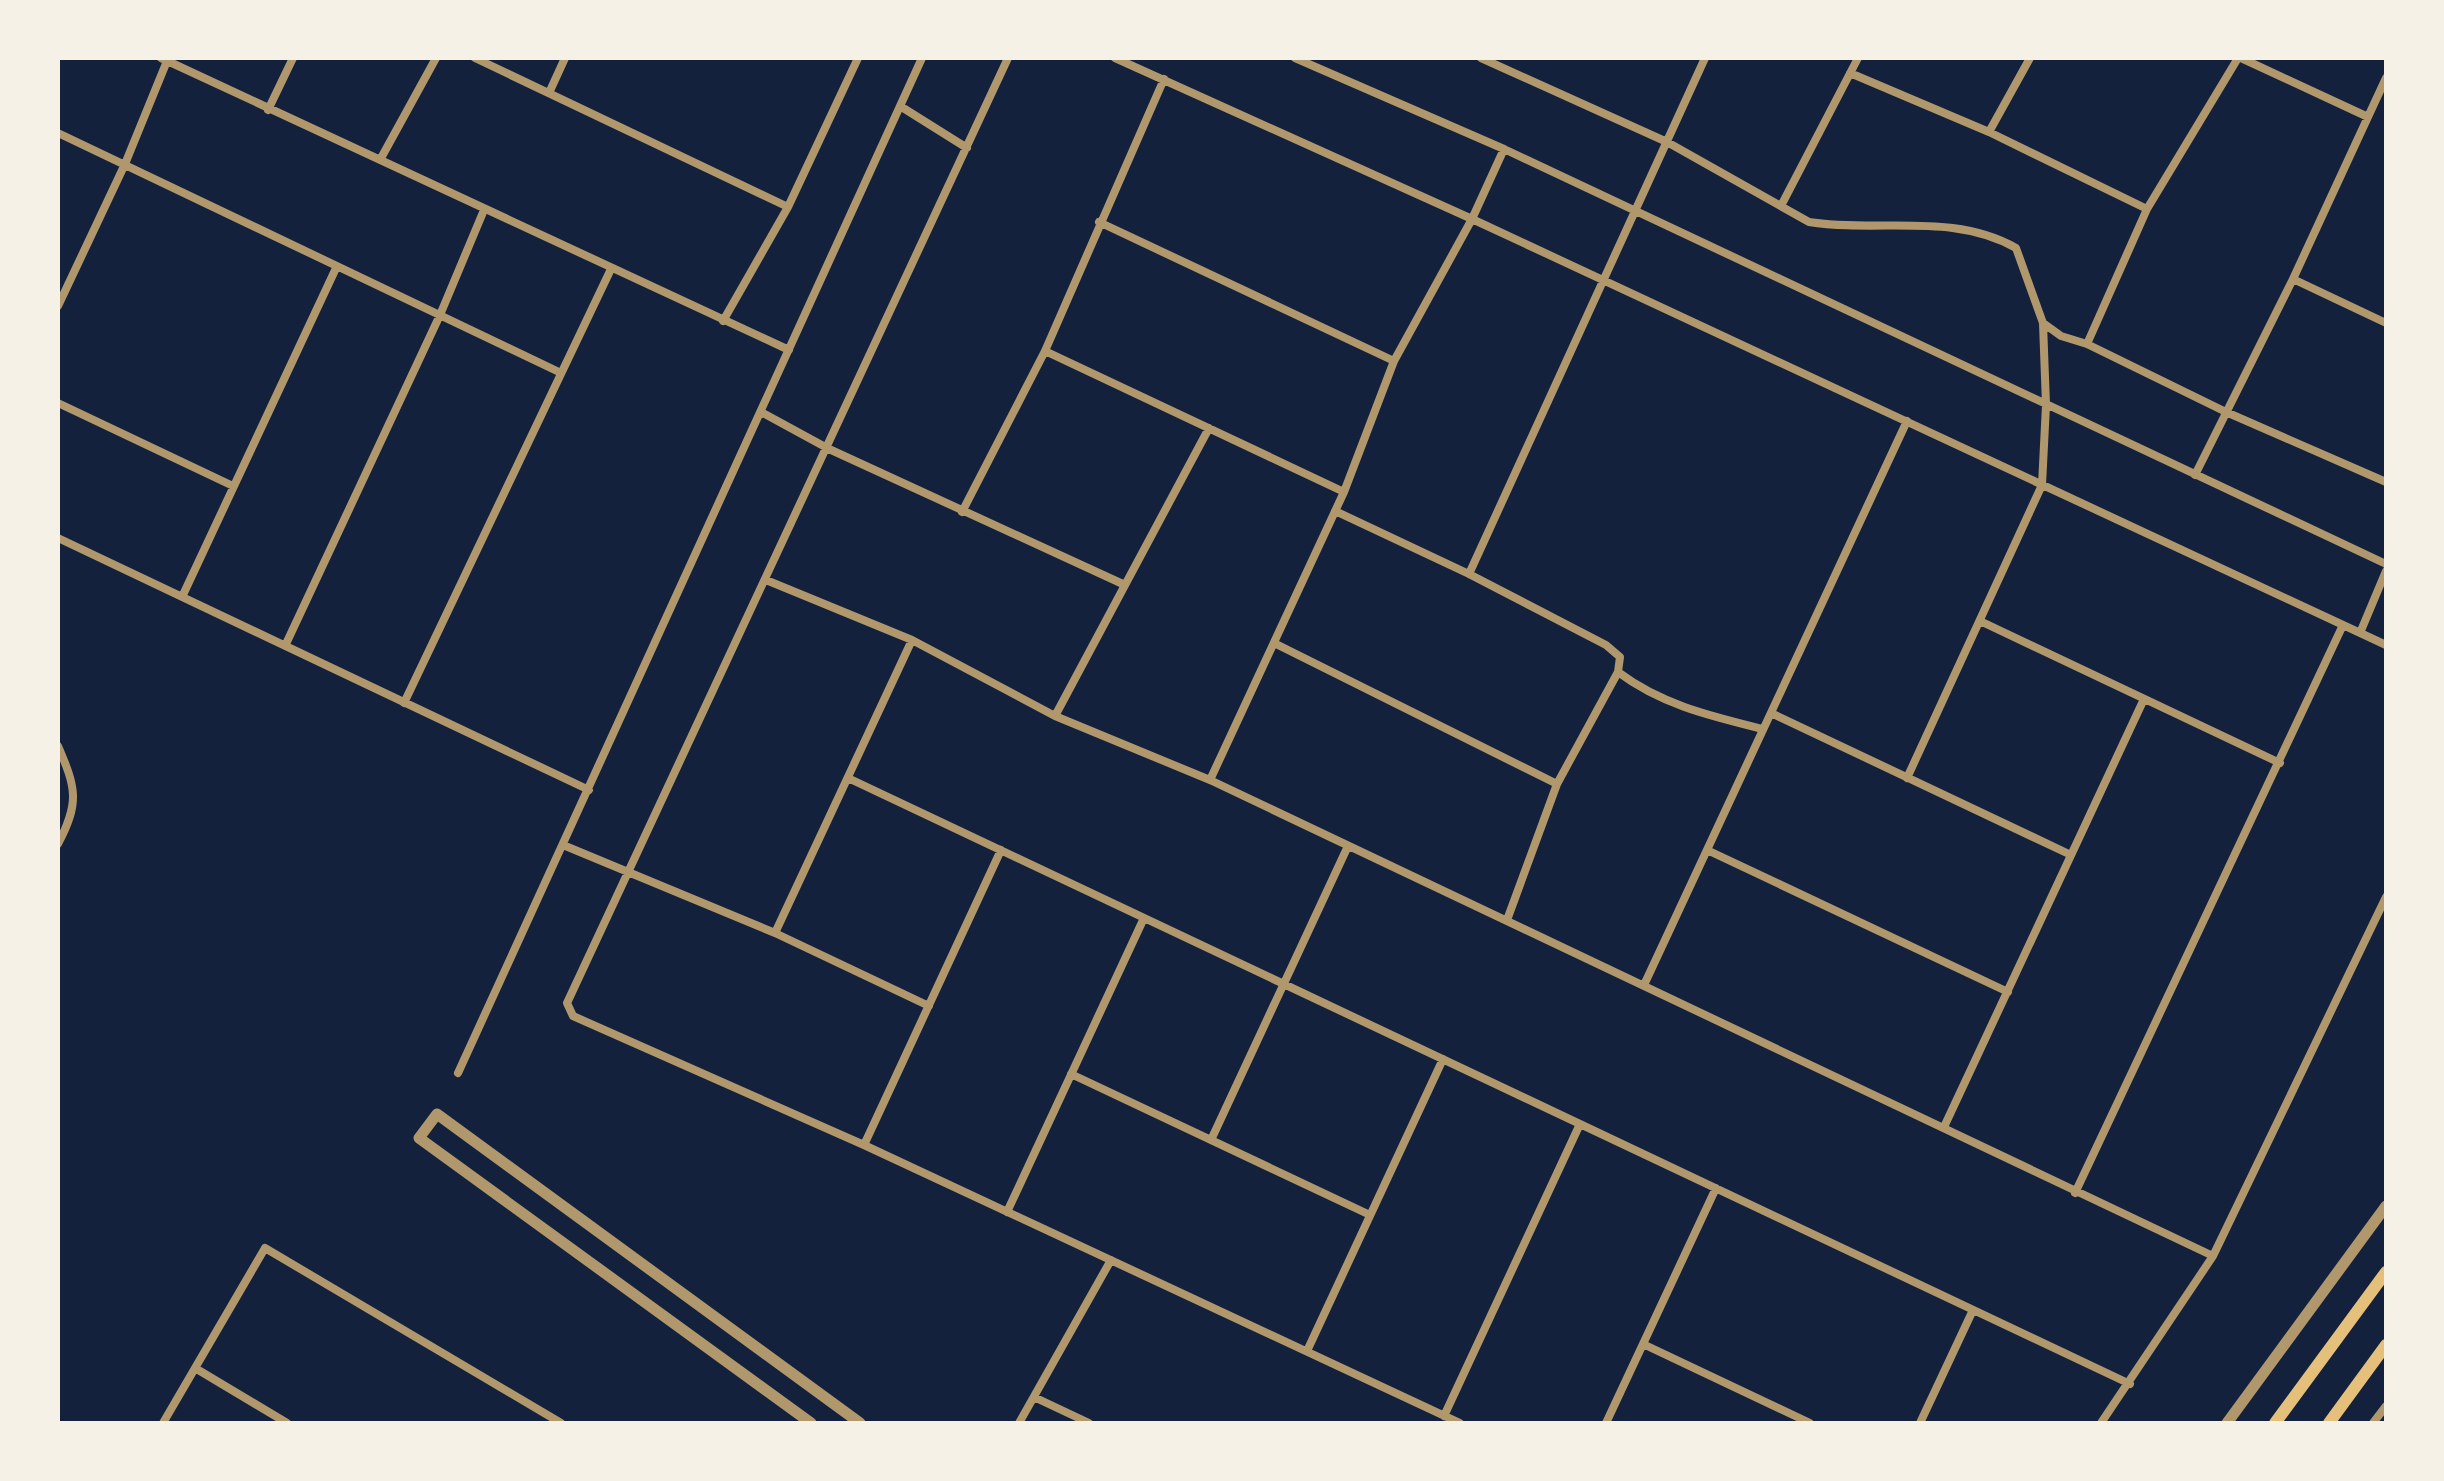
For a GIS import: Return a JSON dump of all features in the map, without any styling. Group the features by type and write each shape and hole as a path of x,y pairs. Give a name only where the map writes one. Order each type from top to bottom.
{"main road":[{"path":"2275,1423 2386,1272"},
{"path":"2329,1423 2386,1345"}],"street":[{"path":"268,110 293,58"},
{"path":"380,160 436,58"},
{"path":"475,58 788,207"},
{"path":"549,93 565,58"},
{"path":"723,321 788,207 858,58"},
{"path":"458,1073 922,58"},
{"path":"1008,58 829,449 567,999 573,1016 864,1145 1460,1423"},
{"path":"1115,58 1472,219 2386,645"},
{"path":"1295,58 1504,149 2386,564"},
{"path":"1481,58 1667,142 1809,222 1834,226 1974,229 1994,235 2016,248 2043,323 2046,405 2042,485 1907,778"},
{"path":"1469,574 1705,58"},
{"path":"1781,206 1858,58"},
{"path":"1989,132 2030,58"},
{"path":"2087,344 2147,209 2240,58 2368,117"},
{"path":"58,306 125,164 164,60 789,350"},
{"path":"1850,73 1989,132 2147,209"},
{"path":"2195,475 2293,279 2386,78"},
{"path":"962,512 1045,351 1164,79"},
{"path":"900,106 967,148"},
{"path":"58,133 559,372"},
{"path":"1210,780 1344,492 1394,361 1472,219 1504,149"},
{"path":"285,646 440,315 484,210"},
{"path":"1099,222 1394,361"},
{"path":"182,597 337,266"},
{"path":"404,703 559,372 611,269"},
{"path":"2293,279 2386,323"},
{"path":"2043,323 2061,336 2087,344 2226,412 2386,482"},
{"path":"1045,351 1344,492"},
{"path":"58,403 233,486"},
{"path":"761,412 829,449 1125,585"},
{"path":"1644,985 1907,421"},
{"path":"1055,716 1209,428"},
{"path":"1335,511 1469,574 1606,645 1620,657 1618,672 1557,784 1507,920"},
{"path":"58,538 589,790"},
{"path":"2360,633 2386,571"},
{"path":"766,580 912,640 1055,716 1210,780 2213,1256"},
{"path":"1980,621 2280,763"},
{"path":"2075,1193 2343,625"},
{"path":"775,933 912,640"},
{"path":"1274,643 1557,784"},
{"path":"1618,672 1638,687 1682,708 1763,729"},
{"path":"1944,1127 2144,699"},
{"path":"1771,713 2071,855"},
{"path":"58,746 76,795 71,819 58,844"},
{"path":"848,778 2130,1384"},
{"path":"563,845 628,875 775,933 929,1006"},
{"path":"1211,1140 1348,846"},
{"path":"864,1145 1001,850"},
{"path":"1707,850 2008,992"},
{"path":"2101,1423 2213,1256 2386,897"},
{"path":"1007,1212 1144,918"},
{"path":"1307,1351 1443,1059"},
{"path":"1071,1074 1370,1215"},
{"path":"811,1423 419,1138 437,1114 860,1423"},
{"path":"1444,1416 1580,1124"},
{"path":"1606,1423 1716,1188"},
{"path":"2227,1423 2386,1206"},
{"path":"163,1423 265,1248 561,1423"},
{"path":"1019,1423 1036,1398 1111,1260"},
{"path":"1920,1423 1973,1310"},
{"path":"1643,1344 1810,1423"},
{"path":"195,1368 287,1423"},
{"path":"1036,1398 1089,1423"},
{"path":"2373,1423 2386,1406"}]}
